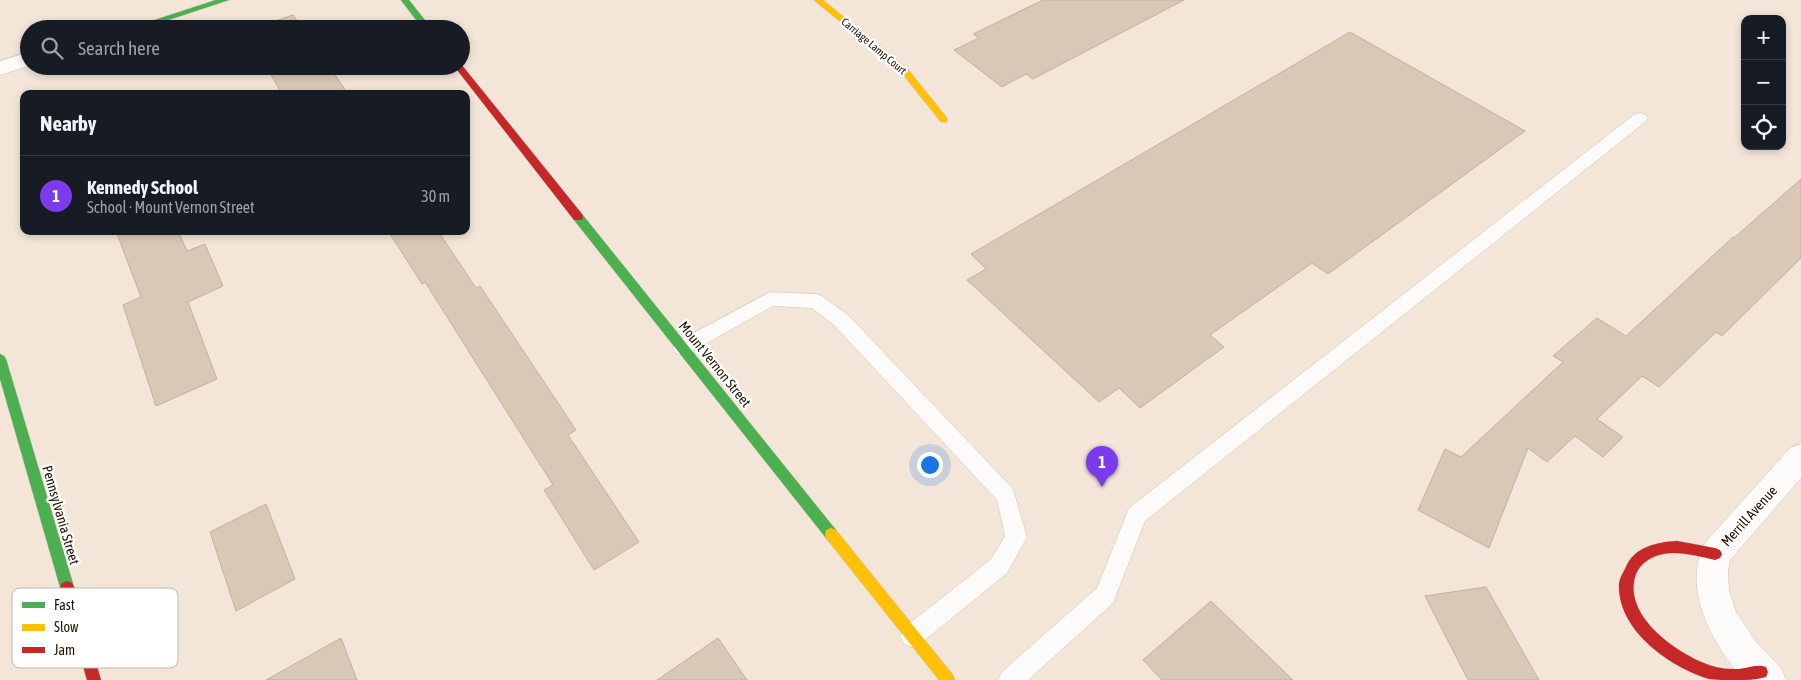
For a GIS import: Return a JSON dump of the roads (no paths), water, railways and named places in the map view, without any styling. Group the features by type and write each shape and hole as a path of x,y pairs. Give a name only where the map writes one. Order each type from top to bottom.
{"street":[{"path":"160,20 225,0"},
{"path":"405,0 421,20"},
{"name":"Carriage Lamp Court","path":"818,0 904,70 944,120"},
{"path":"0,68 20,62"},
{"name":"Mount Vernon Street","path":"465,75 948,680"},
{"name":"Pennsylvania Street","path":"0,359 67,588"},
{"name":"Merrill Avenue","path":"1765,676 1743,652 1718,610 1712,591 1710,570 1715,554 1801,457"},
{"path":"1715,554 1677,547 1650,552 1633,562 1626,578 1628,599 1639,624 1660,645 1686,661 1722,676 1765,676"},
{"name":"Pennsylvania Street","path":"90,668 94,680"}],"lane":[{"path":"1010,680 1105,595 1137,515 1640,118"},
{"path":"682,348 770,299 816,301 842,321 1006,496 1016,538 999,566 912,636"}],"place":[{"name":"Kennedy School","path":"1102,487"}]}
